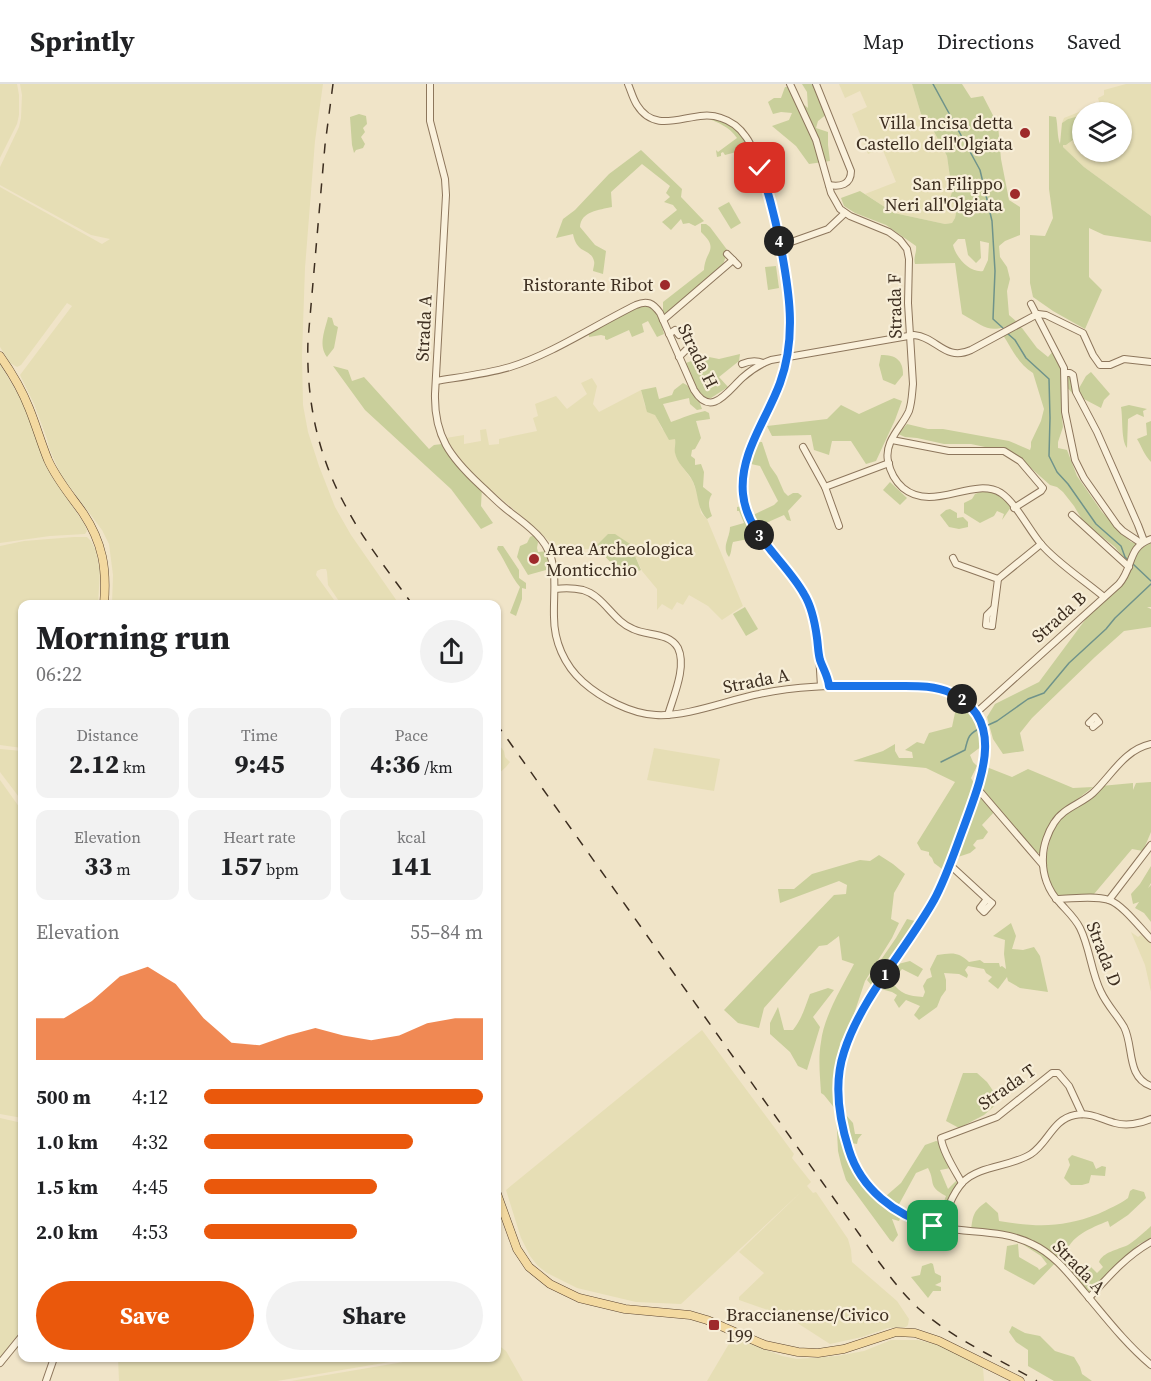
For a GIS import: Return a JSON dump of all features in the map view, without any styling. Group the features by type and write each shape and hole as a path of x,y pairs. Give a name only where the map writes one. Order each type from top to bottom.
{"main road":[{"path":"0,356 11,372 29,408 48,461 97,539 105,574 105,600"},
{"path":"501,1204 518,1249 529,1267 550,1284 579,1298 625,1309 690,1315 765,1345 798,1352 818,1353 844,1349 896,1332 915,1333 939,1341 1020,1381"}],"street":[{"name":"Strada A","path":"430,84 430,121 446,190 436,415 444,443 452,457 545,544 554,563 556,635 564,657 577,676 594,690 624,708 642,714 684,713 775,690 821,686 936,688 959,697 977,712 986,742 985,755 977,788 950,865 934,900 854,1026 842,1057 838,1089 845,1137 852,1161 862,1179 899,1212 919,1222 941,1228 1002,1234 1035,1245 1056,1260 1151,1365"},
{"path":"628,84 637,105 644,113 660,121 669,122 700,115 710,115 726,120 744,133 765,182 789,294 790,327 787,357 780,383 747,458 743,475 743,495 756,531 796,580 807,599 813,617 821,686"},
{"path":"780,246 828,229 845,213 834,198 816,140 790,84"},
{"path":"816,84 851,171 850,179 846,183 829,185"},
{"name":"Strada F","path":"845,213 889,232 907,249 909,259 913,384 906,416 888,452 889,463"},
{"path":"663,320 735,262 727,254"},
{"name":"Strada H","path":"436,381 514,366 640,303 647,302 657,309 663,320 698,397 710,403 720,399 749,372 763,363 910,335"},
{"path":"1031,304 1063,364 1065,412 1077,466 1118,527 1145,541"},
{"path":"910,335 923,336 945,350 958,354 971,350 1036,315 1044,314 1083,333 1093,355 1101,365 1110,365 1124,359 1151,362"},
{"path":"1044,329 1059,321"},
{"path":"669,334 675,330 679,335"},
{"path":"679,357 686,350"},
{"path":"742,364 752,361 763,363"},
{"path":"1065,373 1071,373 1073,376 1076,392 1097,432 1145,541"},
{"path":"892,440 939,450 980,452 996,450 1012,455 1020,461 1042,488 1041,491 1014,508"},
{"path":"803,447 825,487 839,526"},
{"path":"825,487 889,463 897,482 913,494 924,497 994,490 1004,496 1041,544 1104,597"},
{"path":"1072,515 1130,564"},
{"name":"Strada B","path":"977,712 1121,582 1136,548 1145,541"},
{"path":"994,609 998,579 1041,544"},
{"path":"953,558 956,564 998,579"},
{"path":"555,589 586,591 598,598 626,626 636,631 665,637 674,643 680,654 681,667 668,715"},
{"path":"819,659 827,674 829,686"},
{"name":"Strada D","path":"1151,744 1137,748 1129,754 1093,793 1059,816 1047,838 1043,854 1047,884 1080,929 1101,993 1126,1033 1134,1069 1141,1080 1151,1086"},
{"name":"Strada D","path":"977,788 1043,866"},
{"path":"1109,900 1127,879 1149,847 1151,840"},
{"path":"950,865 987,899"},
{"path":"1056,899 1109,900 1119,906 1151,939"},
{"name":"Strada T","path":"962,1183 941,1138 997,1117 1053,1072 1058,1073 1068,1084 1082,1114"},
{"path":"941,1228 948,1208 962,1183 978,1173 1029,1155 1040,1146 1059,1122 1070,1116 1096,1115 1121,1124 1140,1123 1151,1119"},
{"path":"1089,1298 1126,1259 1151,1242"},
{"path":"0,1363 18,1341"},
{"path":"46,1381 53,1362"}],"shaded area":[{"path":"0,84 17,84 19,115 17,124 0,158"},
{"path":"20,84 323,84 315,141 305,268 303,405 308,432 335,507 351,535 396,600 338,600 328,585 326,569 321,569 316,575 334,600 112,600 113,575 109,544 102,530 61,475 34,404 20,375 72,306 67,303 21,365 17,367 10,363 0,347 0,187 102,244 110,239 91,235 0,185 0,167 19,127 22,95"},
{"path":"839,84 912,84 921,114 931,126 947,156 952,192 957,208 952,223 945,224 894,213 865,194 896,182 882,148 868,154 852,114 867,107 860,91 845,98"},
{"path":"1126,84 1151,84 1151,216 1079,162 1132,162 1132,102 1099,102 1098,98 1104,95 1104,90"},
{"path":"1072,115 1072,118 1062,123 1064,118"},
{"path":"1072,141 1072,156 1063,147"},
{"path":"0,364 23,403 51,475 85,525 87,531 85,534 0,543"},
{"path":"592,378 597,386 593,404 599,412 641,390 645,406 655,414 662,429 675,438 675,453 692,480 701,513 707,519 743,606 722,620 708,606 689,595 683,605 677,602 672,610 662,604 657,610 657,589 642,571 630,544 599,544 593,549 554,552 549,541 536,528 468,471 446,438 464,435 464,444 481,441 480,430 486,429 489,445 499,444 499,439 537,431 533,418 538,416 535,404 556,396 567,409 587,394 581,383"},
{"path":"87,537 96,551 100,571 98,600 18,600 18,747 0,745 0,546 24,541"},
{"path":"501,747 510,762 501,771"},
{"path":"654,748 720,759 714,791 647,780"},
{"path":"0,749 18,751 18,796 0,772"},
{"path":"0,780 18,805 18,1117 0,1114"},
{"path":"1131,932 1138,937 1141,935 1151,943 1151,992 1145,965"},
{"path":"702,1030 794,1154 792,1158 811,1182 807,1186 813,1193 816,1192 848,1239 852,1262 897,1301 909,1319 906,1327 888,1328 830,1344 788,1317 739,1300 739,1297 764,1273 739,1252 802,1191 681,1304 636,1302 577,1288 547,1273 530,1256 521,1238 506,1190"},
{"path":"0,1118 18,1122 18,1335 0,1358"},
{"path":"733,1337 782,1356 797,1359 864,1351 891,1340 918,1340 942,1346 983,1368 984,1381 707,1381"},
{"path":"501,1347 506,1351 523,1381 291,1381 403,1362 501,1362"},
{"path":"118,1362 389,1362 277,1381 119,1381"}],"green space":[{"path":"802,84 816,84 827,114 818,121 816,128 828,132 830,161 809,164 796,146 772,126 789,120 792,113 773,114 768,102 774,98 781,98 785,87 790,87 797,99 808,108 807,92"},
{"path":"912,84 962,84 971,98 983,96 998,125 1001,159 1009,200 1020,207 1020,235 999,246 1000,257 1007,267 1010,279 1007,291 1009,315 1017,322 1008,326 988,328 962,314 955,263 915,264 916,246 886,225 855,213 844,206 841,198 860,191 894,213 945,224 952,223 957,208 950,199 952,192 947,156 931,126 921,114","holes":["958,239 965,239 968,255 976,263 981,258 980,241 989,243 988,260 983,271 973,270 957,255 953,245"]},
{"path":"359,114 366,116 367,124 363,128 365,132 361,137 365,144 363,148 354,153 350,117"},
{"path":"1049,116 1056,117 1060,144 1062,123 1072,118 1072,141 1063,147 1072,156 1072,162 1079,162 1151,216 1151,242 1104,235 1089,228 1089,277 1102,290 1085,329 1033,297 1030,283 1030,235 1045,236 1053,218 1049,189"},
{"path":"707,118 715,118 732,125 750,146 749,151 743,147 740,151 725,155 723,152 717,157 716,150 718,152 737,138 727,128"},
{"path":"641,150 682,189 681,197 704,221 695,226 689,223 683,224 681,219 671,230 662,222 677,210 673,205 664,202 670,197 666,193 670,186 642,164 611,192 612,207 587,214 581,222 580,227 595,245 606,251 603,274 593,271 592,257 578,245 573,234 556,238 563,219 575,210 609,174"},
{"path":"729,202 741,223 731,229 718,208"},
{"path":"701,224 710,227 728,251 719,275 666,317 663,302 704,270 711,247 701,232"},
{"path":"776,266 779,288 768,290 765,267"},
{"path":"642,305 656,312 664,334 657,337 648,321 642,324 644,332 632,337 629,330 607,340 601,335 589,337 588,331"},
{"path":"328,317 332,318 334,325 338,327 334,348 327,357 323,342"},
{"path":"1018,326 1048,357 1054,350 1063,370 1071,372 1078,393 1074,395 1063,383 1061,408 1063,427 1058,448 1067,450 1077,476 1102,512 1131,542 1135,543 1140,550 1151,543 1151,607 1147,607 1151,609 1151,627 1124,631 1032,718 1020,733 1024,751 1003,754 993,739 987,717 995,704 1039,682 1088,616 1125,580 1126,561 1115,547 1087,528 1063,492 1050,485 1005,449 971,444 944,444 898,434 907,424 1009,441 1030,450 1044,409 1033,373 1020,361 1003,335"},
{"path":"740,354 739,361 719,377 728,387 711,398 703,398 695,386 686,363 704,356 719,359"},
{"path":"881,355 895,357 902,366 903,375 895,385 883,380 879,365"},
{"path":"333,366 348,370 352,381 364,377 429,449 434,445 442,444 462,471 482,487 481,506 493,523 481,529 451,489 365,410"},
{"path":"1091,372 1110,394 1104,400 1101,408 1082,398 1078,390"},
{"path":"683,383 695,394 702,409 697,410 690,404 689,398 663,404 671,422 705,411 709,413 710,419 696,421 701,438 692,450 691,456 695,459 695,465 701,464 704,472 703,487 712,494 709,505 712,516 707,519 701,509 691,478 676,457 675,439 669,440 655,415 647,412 641,390 656,387 659,399 672,395 674,390"},
{"path":"894,398 902,401 895,420 876,461 866,464 851,441 832,441 829,455 814,450 811,435 772,436 767,426 827,419 841,405 859,414"},
{"path":"1129,405 1147,409 1143,411 1144,417 1137,414 1128,419 1127,448 1123,435 1121,407"},
{"path":"1151,421 1151,462 1137,439 1147,435 1146,423"},
{"path":"758,442 762,442 770,466 784,492 788,496 798,493 802,496 788,511 791,521 787,520 784,515 759,526 756,523 753,515 778,501 760,466 751,464"},
{"path":"890,482 907,498 900,505 883,490"},
{"path":"983,491 999,496 1011,507 1002,520 1004,514 997,511 994,516 980,523 964,513 964,503"},
{"path":"737,507 745,508 756,535 752,541 733,542 729,557 726,546 730,527 744,523 737,511"},
{"path":"950,509 957,513 957,518 963,517 968,522 968,527 959,529 949,527 940,515"},
{"path":"608,534 615,534 630,544 641,570 624,577 602,553 593,549"},
{"path":"534,535 538,542 538,552 548,551 552,561 546,570 528,575 517,557 520,546 527,543"},
{"path":"498,546 503,546 519,570 519,578 526,583 526,589 522,588 522,599 516,616 510,613 520,587 497,549"},
{"path":"745,607 758,629 746,636 733,614"},
{"path":"941,691 962,702 978,725 982,746 970,755 977,766 971,778 996,810 982,825 988,832 983,839 977,840 973,845 976,848 970,853 949,860 942,869 934,863 929,852 921,850 917,843 955,782 926,768 853,761 883,751 895,744 895,751 899,758 913,758 912,752 905,750 917,742 924,744 929,733 952,727 956,708"},
{"path":"984,766 1012,777 1028,769 1073,788 1093,787 1052,819 1040,853 1036,853 978,786"},
{"path":"1151,782 1151,832 1143,851 1132,849 1094,894 1058,896 1050,882 1045,863 1051,835 1060,818 1093,797 1101,786 1133,783 1133,790 1136,783"},
{"path":"879,855 905,874 894,893 891,919 899,923 865,981 851,1023 840,1043 836,1110 821,1093 819,1061 826,1022 854,964 842,960 839,936 827,945 819,946 764,1008 759,1028 738,1023 724,1010 834,895 846,894 847,885 839,881 780,903 778,889 794,889 812,874 860,860 870,861"},
{"path":"1151,866 1151,883 1148,888 1151,885 1151,922 1144,913 1135,908 1139,902 1133,904 1131,894"},
{"path":"907,919 915,921 873,987 867,980"},
{"path":"1011,923 1016,936 1012,949 1023,950 1034,947 1040,956 1048,992 1020,988 1008,981 1007,977 998,989 988,981 992,977 984,969 968,966 965,970 967,978 959,974 944,973 946,990 937,1007 919,1020 914,1015 920,1006 906,1000 899,1008 894,1000 897,995 881,989 894,965 910,961 923,969 918,977 902,969 892,982 905,994 923,997 925,992 923,986 927,979 932,977 930,969 937,955 954,954 969,962 980,960 984,963 999,963 1000,967 1006,969 1005,940 993,936"},
{"path":"828,988 834,990 813,1017 820,1027 807,1070 798,1066 790,1052 770,1034 770,1023 778,1007 784,1030 793,1030 810,994"},
{"path":"963,1073 977,1073 987,1082 1000,1101 984,1115 959,1128 946,1121"},
{"path":"836,1113 846,1115 853,1123 855,1134 862,1134 857,1144 851,1143 845,1129 856,1171 901,1216 899,1221 892,1219 898,1235 893,1242 846,1180 838,1151"},
{"path":"936,1141 945,1143 956,1167 940,1170 948,1189 956,1181 959,1184 941,1225 929,1221 943,1204 946,1196 934,1187 928,1168 916,1173 897,1208 886,1196 901,1183 925,1145"},
{"path":"1072,1155 1093,1162 1096,1169 1106,1167 1105,1176 1091,1175 1089,1183 1071,1185 1064,1178 1070,1165 1068,1159"},
{"path":"1133,1189 1144,1192 1146,1198 1128,1215 1110,1227 1108,1221 1076,1238 1065,1255 1078,1274 1083,1275 1090,1266 1097,1273 1103,1267 1099,1262 1104,1256 1130,1244 1151,1226 1151,1238 1139,1244 1089,1294 1058,1260 1034,1285 1004,1269 1007,1246 1018,1244 1019,1257 1039,1270 1047,1264 1041,1256 1016,1240 1026,1237 971,1230 974,1214 986,1202 998,1213 999,1221 1061,1224 1085,1219 1117,1205 1128,1198"},
{"path":"931,1263 935,1273 941,1276 941,1282 935,1285 941,1287 941,1291 933,1291 928,1298 911,1277 920,1275 922,1266"},
{"path":"1012,1326 1025,1333 1040,1336 1055,1351 1074,1357 1082,1374 1092,1381 1054,1381 1028,1366 1028,1350 1016,1342 1009,1332"}],"waterway":[{"path":"933,84 980,170 992,221 995,271 993,319 1004,329"},
{"path":"1007,333 1015,340 1026,358 1049,379 1049,456 1057,472 1096,524 1121,546 1127,559"},
{"path":"1133,564 1151,581"},
{"path":"986,726 1028,699 1044,693 1069,663 1151,584"},
{"path":"941,762 965,750 970,736 981,728"}],"railway":[{"path":"333,84 325,145 308,340 311,404 320,446 335,486 368,543 409,600"},
{"path":"501,730 897,1286 918,1308 946,1329 1037,1381"}],"place":[{"name":"Villa Incisa detta Castello dell'Olgiata","path":"1025,133"},
{"name":"San Filippo Neri all'Olgiata","path":"1015,194"},
{"name":"Ristorante Ribot","path":"665,285"},
{"name":"Area Archeologica Monticchio","path":"534,559"},
{"name":"Braccianense/Civico 199","path":"714,1325"}],"route":[{"path":"760,168 769,195 786,273 790,327 780,383 745,463 742,484 748,514 756,531 796,580 807,599 816,631 819,659 827,674 829,686 914,686 942,689 959,697 977,712 986,742 974,798 941,887 850,1034 838,1076 838,1099 842,1124 856,1170 862,1179 894,1209 933,1226"}]}
